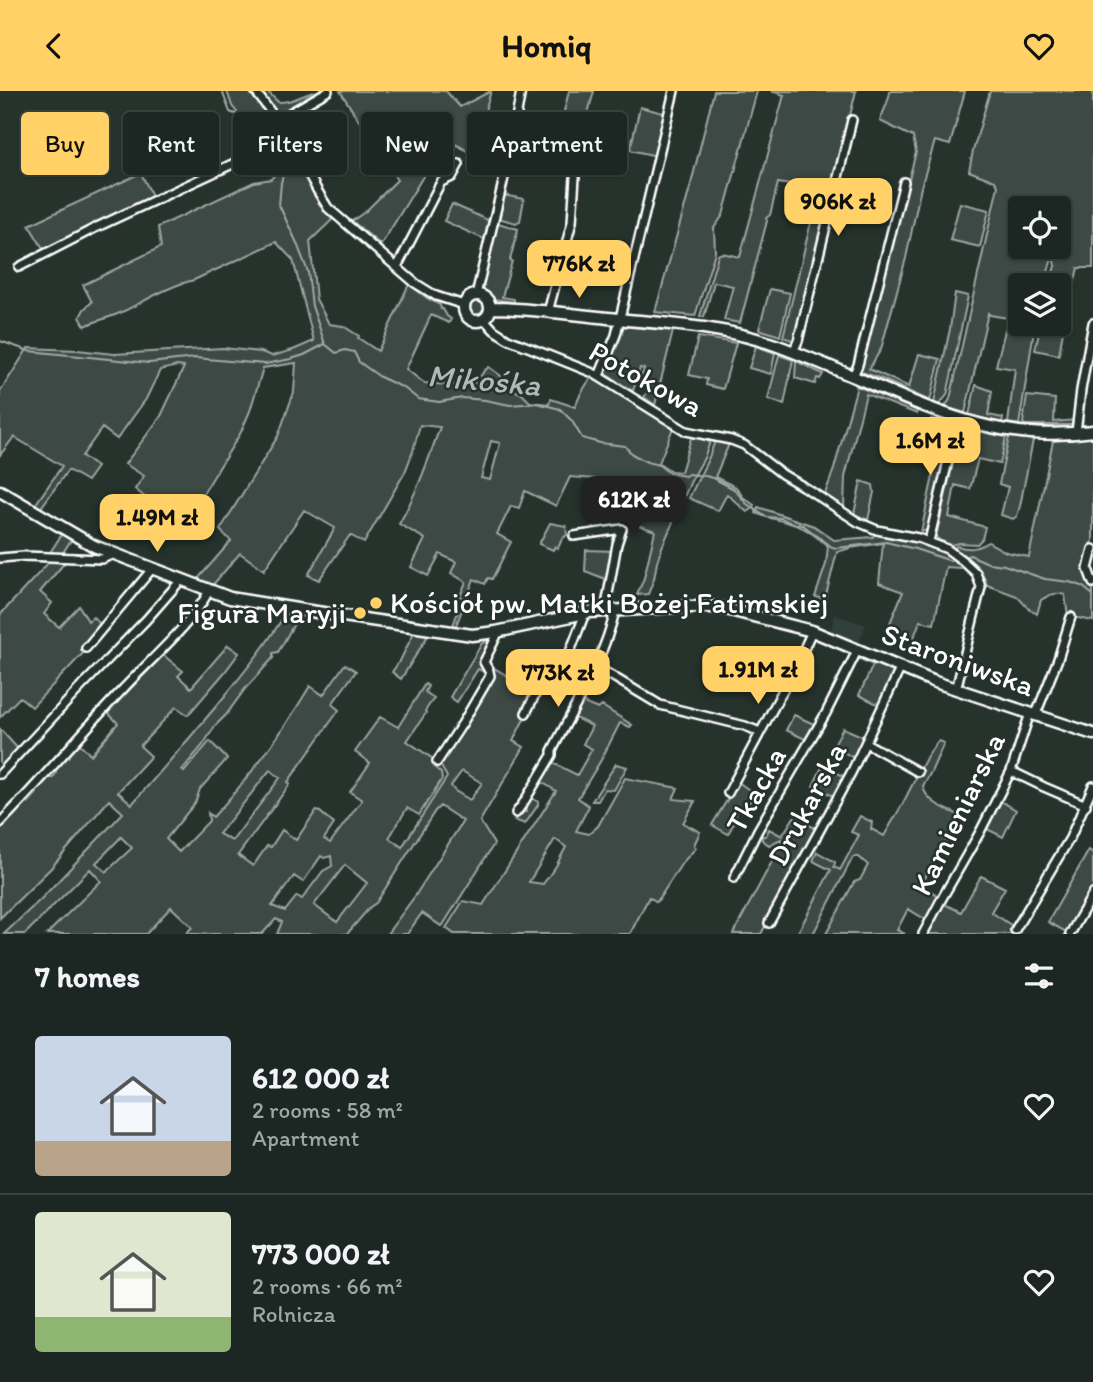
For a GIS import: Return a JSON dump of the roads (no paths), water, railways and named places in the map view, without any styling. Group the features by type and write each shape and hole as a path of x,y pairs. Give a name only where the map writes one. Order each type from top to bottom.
{"street":[{"path":"255,91 272,112"},
{"path":"291,112 328,91"},
{"path":"476,295 509,157 521,91"},
{"path":"599,376 616,335 674,91"},
{"path":"793,352 798,341 852,120"},
{"path":"19,267 97,227 233,164"},
{"path":"397,267 441,182 452,177 459,164"},
{"path":"310,175 328,208 415,283 436,296 464,305"},
{"path":"548,312 572,222 575,175"},
{"path":"853,376 904,182"},
{"path":"476,295 484,297 490,308 484,319 477,321 466,315 464,305 468,298 476,295"},
{"path":"490,308 724,331 755,338 793,352 957,419 1020,432 1058,434 1093,431"},
{"name":"Potokowa","path":"484,319 508,339 599,376 686,431 744,445 776,470 858,522 877,530 929,541 953,553 971,567 980,579 980,595 956,689"},
{"path":"1076,433 1093,323"},
{"path":"929,541 957,419"},
{"name":"Staroniwska","path":"0,491 94,546 230,598 472,635 585,613 712,607 813,631 900,669 1093,734"},
{"path":"516,813 552,755 607,636 610,611 607,596 622,529 574,536"},
{"path":"88,559 94,546"},
{"path":"1093,549 1088,570 1093,583"},
{"path":"0,558 24,556 102,559 114,554"},
{"path":"86,648 152,569"},
{"path":"0,774 181,580"},
{"path":"0,823 176,634 209,591"},
{"path":"526,713 547,671 568,657 585,613"},
{"name":"Kamieniarska","path":"923,934 1011,771 1058,659 1072,617"},
{"path":"437,762 490,676 484,662 499,631"},
{"path":"728,793 813,631"},
{"name":"Tkacka","path":"734,879 758,830 858,649"},
{"path":"595,666 660,705 760,732"},
{"name":"Drukarska","path":"769,923 866,743 900,669"},
{"path":"866,743 918,772"},
{"path":"1011,771 1086,805"},
{"path":"1015,930 1070,838 1093,786"},
{"path":"1070,934 1093,894"}],"waterway":[{"name":"Mikośka","path":"222,91 230,112 233,113"},
{"name":"Mikośka","path":"283,175 279,205 308,272 312,306 325,344 336,353 345,350 354,352 359,362 418,399 439,402 462,398 510,405 537,403 560,409 572,421 582,438 625,446 632,454 659,465 669,473 715,479 734,489 747,504 766,517 781,518 803,525 832,547 886,542 951,561"},
{"path":"0,341 29,351 149,363 195,358 265,364 304,355 325,344"},
{"name":"Mikośka","path":"967,556 1045,579 1082,586 1093,595"}],"place":[{"name":"Kościół pw. Matki Bożej Fatimskiej","path":"376,603"},
{"name":"Figura Maryji","path":"360,613"}]}
